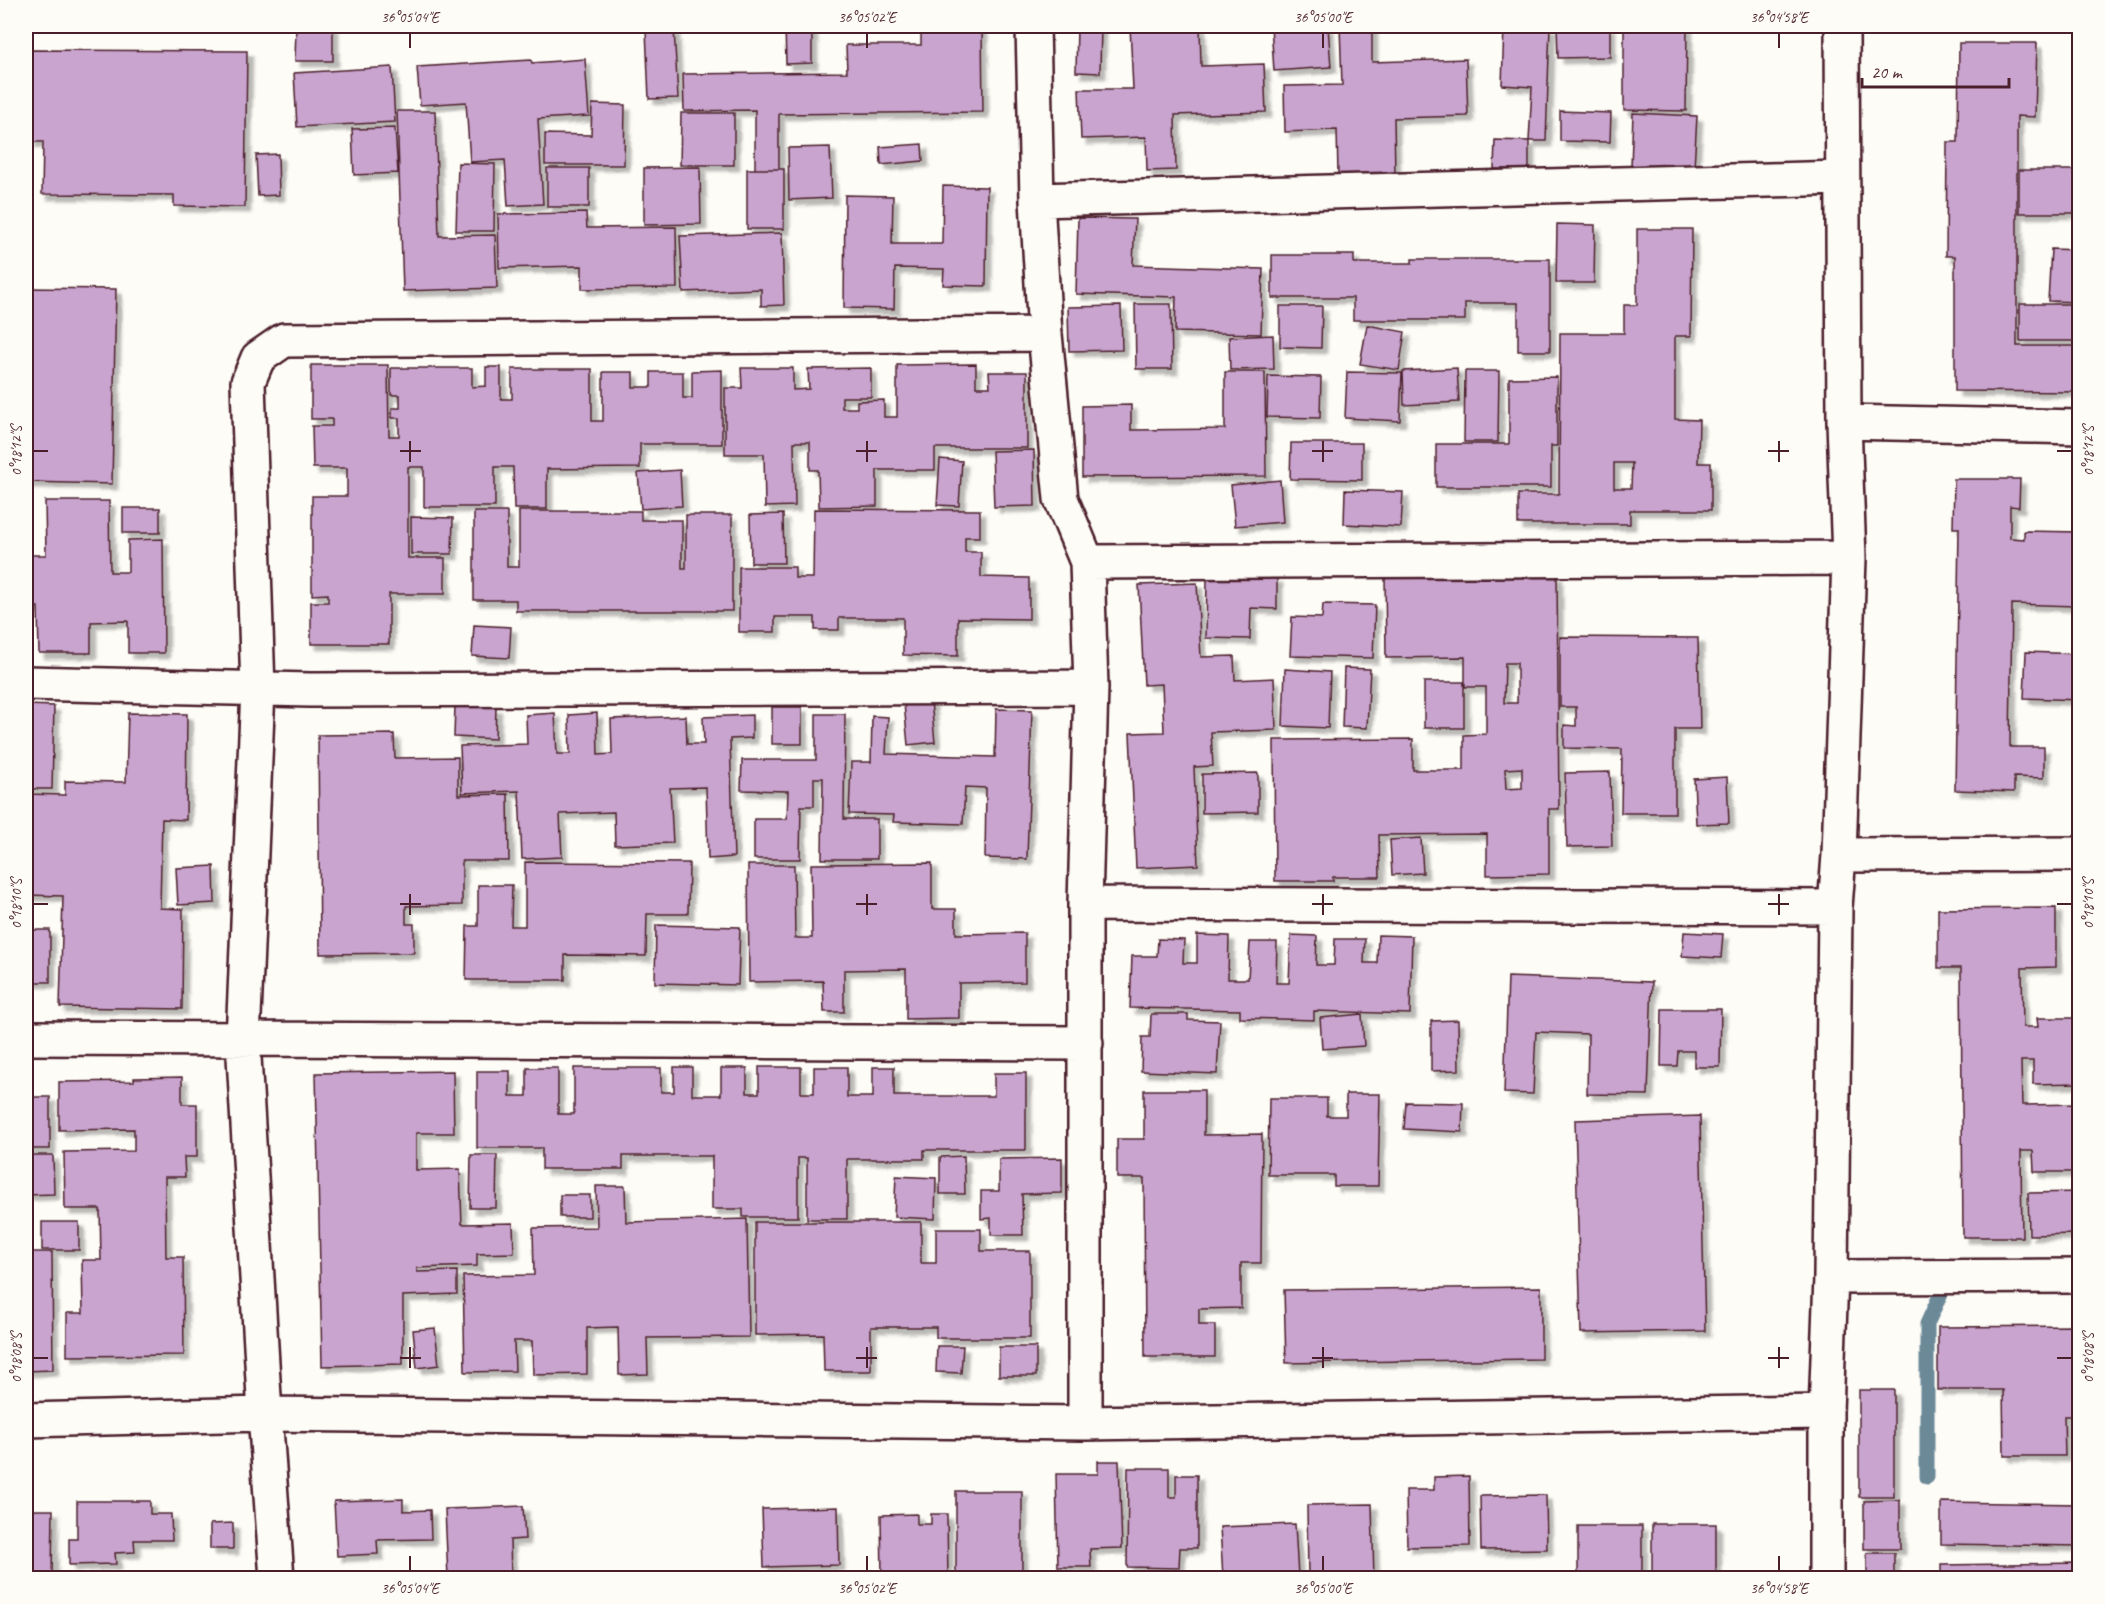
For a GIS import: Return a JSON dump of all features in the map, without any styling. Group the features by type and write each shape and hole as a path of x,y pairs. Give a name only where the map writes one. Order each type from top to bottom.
{"street":[{"path":"1033,26 1037,200 1045,334 1061,499 1087,562 1091,687 1085,904 1085,1423"},
{"path":"1826,1578 1826,1412 1835,907 1839,855 1849,558 1844,422 1842,26"},
{"path":"1037,200 1841,178"},
{"path":"277,1578 243,1040 258,689 248,382 258,358 284,340 1045,334"},
{"path":"1844,422 2079,427"},
{"path":"1087,562 1849,558"},
{"path":"26,683 258,689 1091,687"},
{"path":"1839,855 2079,854"},
{"path":"1085,904 1835,907"},
{"path":"26,1038 1086,1043"},
{"path":"1830,1277 2079,1276"},
{"path":"26,1420 265,1414 1085,1423 1826,1412"}],"building":[{"path":"296,26 333,26 333,61 295,61"},
{"path":"785,26 812,26 812,63 786,64"},
{"path":"921,26 982,26 983,112 779,114 779,169 755,169 755,110 684,111 683,74 847,72 846,45 921,45"},
{"path":"1077,26 1101,26 1100,73 1076,72"},
{"path":"1130,26 1200,26 1201,66 1264,64 1266,112 1175,115 1176,170 1147,171 1146,137 1081,139 1079,89 1133,89"},
{"path":"1271,26 1328,26 1331,67 1274,71"},
{"path":"1340,26 1372,26 1372,62 1466,59 1468,116 1394,118 1395,173 1338,174 1337,130 1285,132 1284,86 1342,85"},
{"path":"1504,26 1550,26 1546,141 1529,141 1532,87 1502,85"},
{"path":"1557,26 1610,26 1610,57 1558,58"},
{"path":"1624,26 1687,26 1686,111 1624,110"},
{"path":"674,28 678,98 649,99 646,30"},
{"path":"1959,43 2037,43 2035,117 2017,116 2017,346 2080,346 2080,392 1955,391 1955,256 1946,256 1947,142 1958,142"},
{"path":"31,50 247,51 245,207 174,206 174,195 42,194 43,142 30,142"},
{"path":"585,59 589,116 538,119 543,204 508,206 505,160 470,162 466,102 420,105 417,67"},
{"path":"392,67 395,122 297,127 294,73"},
{"path":"592,104 625,105 624,165 545,165 545,134 591,135"},
{"path":"397,111 435,111 439,236 495,235 497,288 403,291"},
{"path":"1560,111 1611,113 1610,142 1560,141"},
{"path":"681,113 734,113 734,165 680,165"},
{"path":"1633,113 1697,116 1694,169 1631,166"},
{"path":"395,128 398,173 354,175 352,129"},
{"path":"1495,140 1529,141 1529,169 1494,169"},
{"path":"922,144 923,161 881,165 880,147"},
{"path":"830,147 832,198 789,200 788,148"},
{"path":"278,154 279,195 258,196 256,155"},
{"path":"458,163 495,164 494,231 456,231"},
{"path":"700,167 701,224 644,225 644,168"},
{"path":"547,168 589,168 589,207 547,207"},
{"path":"747,169 784,169 784,229 747,229"},
{"path":"2019,170 2080,170 2080,213 2019,213"},
{"path":"943,186 987,187 986,286 943,285 944,269 895,268 894,309 844,308 845,195 893,196 892,244 942,244"},
{"path":"586,213 587,228 676,227 677,288 582,289 582,266 499,268 498,214"},
{"path":"1078,218 1135,219 1133,265 1263,269 1261,334 1175,332 1176,297 1076,294"},
{"path":"1557,224 1595,225 1594,283 1556,283"},
{"path":"1637,229 1692,229 1691,336 1675,336 1675,419 1699,420 1698,463 1711,463 1711,510 1630,510 1630,524 1518,524 1518,494 1559,494 1560,333 1624,333 1624,305 1637,305","holes":["1614,463 1632,463 1631,488 1614,488"]},
{"path":"782,233 784,305 761,306 761,289 683,292 680,236"},
{"path":"2051,249 2080,250 2080,302 2048,301"},
{"path":"1272,255 1354,255 1354,263 1412,263 1412,259 1550,259 1550,351 1518,351 1518,303 1465,303 1465,320 1353,320 1353,298 1272,298"},
{"path":"26,288 116,289 112,484 26,482"},
{"path":"1135,304 1171,304 1172,369 1136,369"},
{"path":"2020,304 2080,304 2080,341 2020,341"},
{"path":"1121,306 1122,350 1069,351 1068,307"},
{"path":"1280,306 1322,306 1321,348 1280,347"},
{"path":"1367,325 1405,332 1399,370 1360,364"},
{"path":"1273,335 1274,369 1230,370 1229,337"},
{"path":"976,364 976,387 990,387 989,372 1027,372 1027,448 935,448 935,470 877,470 877,506 819,507 818,470 810,470 810,442 794,442 795,506 765,507 764,454 725,454 725,388 742,388 741,368 793,368 793,390 809,389 808,369 871,368 871,397 842,397 842,408 857,408 857,401 884,400 884,417 897,417 897,365"},
{"path":"311,365 388,365 389,436 399,436 399,418 392,418 392,408 400,408 400,395 391,395 391,368 472,368 472,387 486,386 486,367 501,367 501,399 512,399 512,369 592,369 592,421 603,421 603,372 633,372 633,387 651,387 651,372 683,372 683,398 692,398 692,371 722,370 722,444 640,444 640,468 547,469 547,509 514,509 513,467 495,467 495,507 424,507 424,467 408,467 408,558 445,558 445,594 389,594 389,644 311,644 311,602 328,602 328,594 312,595 312,496 347,496 347,468 313,468 312,426 332,426 332,419 311,419"},
{"path":"1457,368 1459,402 1404,405 1403,371"},
{"path":"1465,371 1499,371 1498,442 1464,442"},
{"path":"1225,372 1265,372 1266,476 1082,477 1082,406 1131,405 1131,430 1225,429"},
{"path":"1347,372 1402,373 1400,421 1345,418"},
{"path":"1268,376 1321,377 1320,418 1267,417"},
{"path":"1557,377 1557,446 1551,446 1551,487 1436,487 1436,444 1509,444 1509,378"},
{"path":"1291,443 1362,443 1362,480 1290,479"},
{"path":"1034,450 1035,506 994,507 992,451"},
{"path":"940,459 962,461 959,506 937,505"},
{"path":"680,470 682,506 641,509 638,473"},
{"path":"1954,479 2020,479 2019,507 2010,506 2010,538 2024,539 2024,531 2080,532 2080,569 2075,569 2075,606 2012,604 2010,747 2044,747 2044,778 2014,777 2014,792 1955,790 1959,528 1953,528"},
{"path":"1280,480 1283,522 1235,526 1231,485"},
{"path":"1345,490 1403,492 1401,527 1344,524"},
{"path":"45,501 109,501 110,572 128,572 128,540 163,539 164,653 128,653 128,621 91,622 91,653 39,653 38,607 26,607 26,555 46,555"},
{"path":"123,508 160,508 160,533 123,533"},
{"path":"814,509 980,510 980,537 965,537 965,552 981,552 981,577 1029,578 1029,619 958,618 958,656 903,655 903,618 839,618 839,630 815,630 815,617 775,617 775,632 739,632 739,567 795,567 795,578 813,578"},
{"path":"519,511 641,511 641,520 682,520 682,568 686,568 686,515 732,515 732,611 516,611 516,600 474,600 474,512 507,512 507,567 519,567"},
{"path":"783,514 784,563 751,563 750,515"},
{"path":"411,517 453,518 452,554 411,554"},
{"path":"1557,575 1559,809 1549,809 1549,874 1487,875 1487,834 1379,835 1380,877 1333,877 1333,881 1275,881 1274,740 1413,739 1413,770 1464,770 1464,735 1486,734 1486,687 1465,687 1465,657 1386,658 1385,576","holes":["1505,663 1517,663 1517,703 1504,703","1522,768 1522,788 1506,789 1505,769"]},
{"path":"1207,578 1277,578 1277,609 1251,608 1250,639 1206,638"},
{"path":"1197,583 1201,657 1234,656 1235,680 1274,678 1276,730 1211,732 1213,766 1194,767 1198,865 1136,868 1130,733 1164,732 1162,684 1144,685 1139,585"},
{"path":"1323,604 1375,605 1373,658 1290,656 1292,617 1322,618"},
{"path":"474,625 511,627 509,658 472,656"},
{"path":"1560,637 1698,638 1700,729 1675,729 1675,813 1621,813 1622,749 1564,748 1564,725 1576,726 1576,707 1560,707"},
{"path":"2026,652 2080,654 2080,700 2024,698"},
{"path":"1344,668 1370,669 1367,728 1342,727"},
{"path":"1285,669 1330,672 1328,728 1283,726"},
{"path":"1424,682 1464,682 1464,728 1424,728"},
{"path":"931,701 935,742 908,745 904,704"},
{"path":"26,705 54,706 52,789 26,789"},
{"path":"455,705 496,707 495,739 454,737"},
{"path":"772,707 802,707 802,744 772,744"},
{"path":"996,709 1032,710 1027,859 985,858 986,788 965,787 963,824 893,822 894,815 849,814 851,762 871,762 872,716 888,717 886,754 995,757"},
{"path":"128,713 187,714 186,820 162,819 160,908 183,909 182,1009 60,1007 63,896 26,895 26,794 65,795 65,781 126,782"},
{"path":"555,713 557,754 570,754 569,715 597,713 598,755 612,754 611,719 686,716 687,744 704,744 703,717 752,715 752,738 730,739 734,857 708,859 706,787 670,788 673,843 615,845 614,812 560,814 562,857 522,859 519,791 462,793 460,746 527,744 526,715"},
{"path":"816,714 845,714 844,819 877,819 877,859 822,859 823,778 814,778 814,806 801,806 800,859 754,859 754,819 787,819 788,791 741,790 742,760 816,760"},
{"path":"394,734 395,758 458,757 458,795 508,794 509,861 462,861 462,905 406,906 406,924 414,924 414,953 320,954 318,735"},
{"path":"1610,772 1612,846 1567,847 1565,773"},
{"path":"1258,773 1258,812 1202,813 1202,774"},
{"path":"1727,777 1729,823 1696,824 1694,779"},
{"path":"1421,838 1423,873 1392,875 1390,840"},
{"path":"525,862 689,863 688,914 647,914 646,956 565,955 565,980 466,980 467,926 478,926 478,885 512,885 511,926 525,926"},
{"path":"932,863 932,909 956,909 956,934 1025,933 1025,982 959,983 959,1018 906,1019 906,969 844,970 844,1012 824,1012 823,981 749,982 748,865 794,865 795,938 812,938 811,864"},
{"path":"214,866 215,903 178,905 176,868"},
{"path":"2056,908 2056,967 2022,968 2023,1027 2038,1027 2037,1018 2080,1018 2080,1083 2033,1084 2033,1061 2021,1061 2022,1105 2080,1104 2080,1146 2075,1147 2075,1172 2034,1172 2033,1151 2021,1151 2022,1237 1963,1237 1961,968 1938,968 1938,909"},
{"path":"656,925 740,927 738,985 655,983"},
{"path":"26,930 50,930 50,982 26,982"},
{"path":"1684,932 1723,934 1721,958 1682,956"},
{"path":"1197,935 1229,936 1228,979 1248,979 1250,942 1277,942 1276,983 1289,983 1291,935 1317,936 1316,965 1334,965 1335,939 1365,939 1364,963 1377,963 1378,935 1412,936 1410,1014 1314,1011 1314,1020 1240,1018 1240,1010 1130,1008 1132,956 1157,956 1158,939 1184,940 1183,963 1197,963"},
{"path":"1508,977 1652,982 1648,1095 1587,1094 1588,1034 1536,1032 1533,1094 1504,1093"},
{"path":"1662,1009 1721,1009 1720,1067 1694,1067 1694,1051 1678,1051 1677,1066 1661,1066"},
{"path":"1151,1014 1188,1014 1188,1020 1220,1021 1217,1074 1141,1071 1142,1037 1150,1037"},
{"path":"1362,1014 1364,1046 1322,1049 1320,1018"},
{"path":"1458,1020 1459,1070 1431,1071 1431,1021"},
{"path":"674,1067 692,1067 692,1095 721,1095 721,1068 747,1068 747,1093 759,1093 759,1067 801,1067 801,1093 814,1093 814,1067 847,1067 847,1097 873,1097 873,1067 894,1067 894,1096 994,1096 994,1073 1026,1073 1026,1150 924,1150 924,1159 847,1159 847,1219 807,1219 807,1158 798,1158 798,1217 743,1217 743,1209 712,1209 712,1156 623,1156 623,1169 542,1169 542,1148 477,1148 477,1071 510,1071 510,1096 527,1096 527,1068 558,1068 558,1114 574,1114 574,1068 661,1068 661,1092 674,1092"},
{"path":"453,1071 454,1133 416,1133 416,1170 460,1169 462,1224 513,1223 514,1253 477,1254 477,1266 417,1268 417,1272 457,1271 457,1294 403,1296 403,1364 322,1366 316,1073"},
{"path":"182,1077 182,1104 197,1104 197,1157 184,1157 185,1177 165,1177 166,1257 183,1257 184,1355 67,1356 67,1313 83,1313 82,1260 101,1260 100,1209 65,1209 64,1152 134,1151 134,1129 59,1130 59,1082 134,1081 134,1078"},
{"path":"1144,1090 1204,1090 1204,1135 1262,1134 1261,1263 1241,1263 1241,1308 1199,1309 1199,1325 1215,1325 1215,1357 1145,1357 1144,1178 1117,1178 1117,1139 1144,1139"},
{"path":"1346,1094 1380,1094 1378,1186 1334,1186 1334,1175 1268,1175 1269,1098 1327,1098 1327,1116 1346,1116"},
{"path":"26,1097 50,1097 50,1149 26,1149"},
{"path":"1406,1102 1463,1103 1462,1132 1404,1129"},
{"path":"1700,1116 1705,1331 1581,1333 1575,1120"},
{"path":"26,1155 53,1155 54,1194 26,1195"},
{"path":"471,1155 497,1155 496,1208 470,1208"},
{"path":"964,1156 965,1194 940,1194 940,1157"},
{"path":"1062,1158 1062,1193 1022,1194 1023,1235 991,1235 991,1218 981,1219 981,1191 999,1191 999,1159"},
{"path":"896,1176 936,1178 935,1219 894,1217"},
{"path":"596,1186 625,1186 626,1222 747,1219 749,1337 647,1338 648,1374 619,1375 618,1327 587,1328 587,1374 533,1375 532,1341 514,1341 515,1371 465,1372 463,1276 534,1275 533,1228 597,1227"},
{"path":"2080,1192 2080,1234 2029,1235 2028,1193"},
{"path":"560,1195 590,1195 590,1217 560,1217"},
{"path":"42,1222 79,1222 79,1250 42,1250"},
{"path":"755,1222 921,1222 921,1263 936,1263 936,1229 981,1229 981,1251 1030,1251 1030,1338 936,1338 936,1327 871,1327 871,1371 824,1371 823,1334 755,1335"},
{"path":"26,1252 52,1252 53,1370 26,1371"},
{"path":"1541,1287 1541,1359 1286,1363 1284,1290"},
{"path":"2080,1326 2080,1398 2076,1398 2076,1416 2064,1416 2065,1456 2004,1456 2003,1390 1938,1390 1938,1327"},
{"path":"435,1328 439,1365 417,1368 413,1330"},
{"path":"937,1346 963,1346 961,1373 936,1372"},
{"path":"999,1347 1036,1347 1036,1376 999,1376"},
{"path":"1859,1390 1894,1390 1894,1497 1859,1497"},
{"path":"1098,1461 1119,1461 1122,1548 1090,1549 1091,1567 1058,1567 1056,1474 1098,1474"},
{"path":"1128,1468 1169,1468 1169,1497 1176,1497 1176,1475 1197,1475 1197,1548 1180,1548 1179,1568 1127,1567"},
{"path":"1469,1476 1470,1546 1407,1547 1406,1490 1434,1490 1434,1477"},
{"path":"956,1491 1022,1491 1022,1576 956,1578"},
{"path":"1546,1495 1547,1549 1481,1550 1480,1496"},
{"path":"403,1499 403,1511 430,1510 431,1539 377,1540 378,1554 337,1556 334,1501"},
{"path":"1900,1500 1900,1549 1864,1549 1864,1501"},
{"path":"77,1501 150,1501 150,1514 171,1514 172,1540 134,1540 135,1552 115,1553 116,1564 69,1565 69,1539 77,1539"},
{"path":"1941,1502 2080,1504 2080,1546 1941,1544"},
{"path":"1372,1504 1374,1578 1308,1578 1307,1505"},
{"path":"523,1506 525,1539 510,1540 511,1573 523,1572 523,1578 448,1578 445,1509"},
{"path":"838,1507 839,1565 764,1567 762,1509"},
{"path":"26,1510 53,1510 52,1578 26,1578"},
{"path":"917,1514 917,1524 931,1524 931,1514 947,1514 948,1578 882,1578 881,1515"},
{"path":"233,1523 233,1549 210,1549 210,1524"},
{"path":"1295,1524 1298,1576 1223,1578 1220,1527"},
{"path":"1652,1524 1716,1524 1716,1575 1700,1575 1700,1578 1652,1578"},
{"path":"1578,1526 1642,1526 1642,1578 1578,1578"},
{"path":"1867,1553 1894,1553 1894,1578 1867,1578"},
{"path":"2080,1563 2080,1578 1941,1578 1941,1565"},
{"path":"724,1573 725,1578 667,1578 667,1575"}],"waterway":[{"path":"1927,1477 1927,1324 1942,1291"}]}
